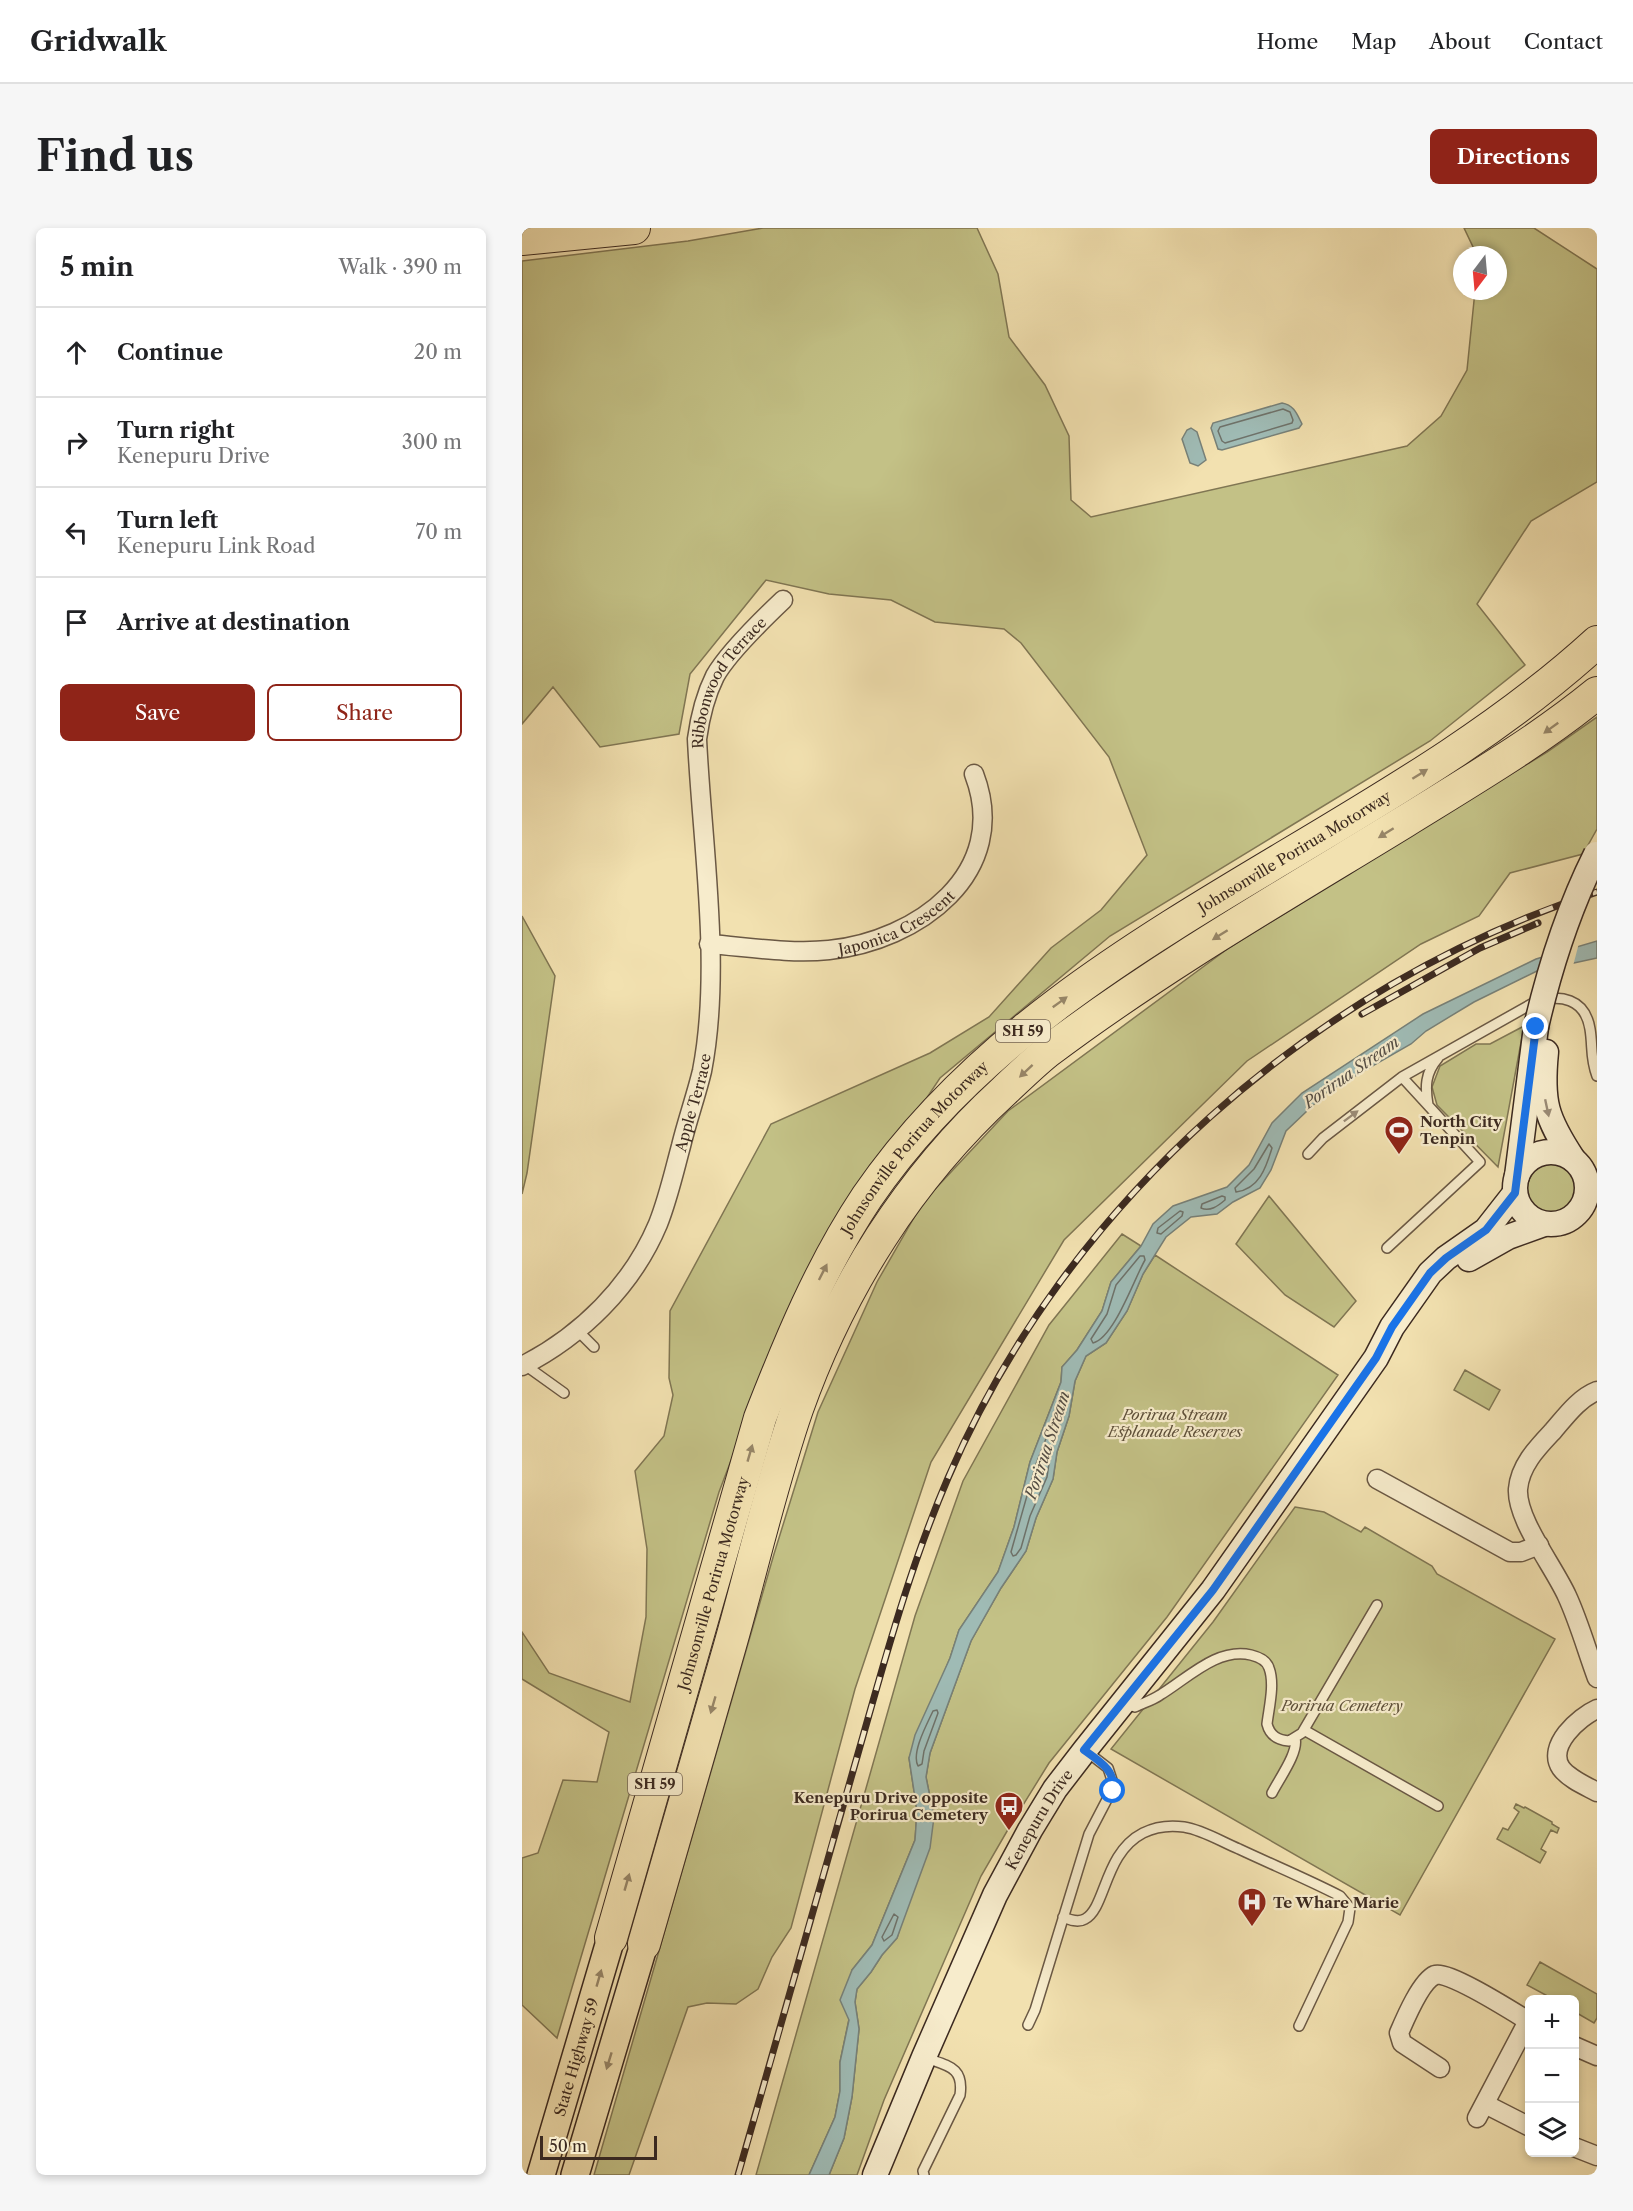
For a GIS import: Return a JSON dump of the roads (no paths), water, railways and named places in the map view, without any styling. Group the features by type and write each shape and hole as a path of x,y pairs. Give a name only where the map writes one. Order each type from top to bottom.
{"highway":[{"path":"522,239 634,228"},
{"name":"Johnsonville Porirua Motorway","path":"610,1938 760,1418 788,1346 824,1269 863,1204 893,1162 949,1098 1006,1045 1051,1009 1129,955 1477,736 1551,681 1597,642"},
{"name":"Johnsonville Porirua Motorway","path":"644,1944 797,1409 817,1359 848,1294 870,1254 913,1190 957,1137 995,1099 1043,1055 1076,1031 1193,952 1525,747 1597,693"}],"main road":[{"path":"1597,861 1543,1028 1516,1187 1518,1203 1534,1220 1544,1224 1571,1219 1597,1223"},
{"path":"1543,1028 1546,1054 1546,1102 1553,1126 1584,1172 1586,1180 1586,1197 1581,1208 1571,1219"},
{"path":"1516,1187 1524,1165 1539,1154 1551,1152 1584,1172"},
{"name":"Kenepuru Drive","path":"875,2175 995,1896 1014,1857 1055,1789 1213,1590 1376,1358 1392,1327 1430,1273 1446,1258 1486,1230 1516,1187"},
{"name":"Kenepuru Drive","path":"1376,1358 1395,1340 1434,1288 1455,1268 1494,1244 1544,1224"},
{"name":"State Highway 59","path":"541,2175 610,1938"},
{"name":"SH 59","path":"575,2175 644,1944"}],"street":[{"name":"Ribbonwood Terrace","path":"699,778 697,739 700,718 716,675 762,620 783,600"},
{"name":"Japonica Crescent","path":"710,944 796,951 830,950 870,941 927,916 945,902 974,861 982,833 982,807 974,774"},
{"name":"Apple Terrace","path":"523,1365 577,1330 625,1284 658,1225 668,1197 702,1071 709,1002 710,944 699,778"},
{"path":"1597,1391 1585,1398 1566,1416 1532,1456 1519,1482 1518,1500 1570,1602 1597,1678"},
{"path":"1377,1479 1510,1552 1521,1552 1539,1545"},
{"path":"1597,1709 1579,1720 1564,1738 1557,1761 1565,1773 1597,1792"},
{"path":"1440,2068 1402,2043 1399,2033 1422,1988 1434,1976 1439,1974 1455,1979 1525,2019"},
{"path":"1525,2028 1481,2111 1525,2125"},
{"path":"1579,2048 1597,2056"},
{"path":"1579,2149 1597,2156"}],"lane":[{"path":"1308,1154 1323,1138 1402,1077 1535,1002 1558,997 1578,1006 1586,1016 1590,1028 1590,1056 1597,1076"},
{"path":"1428,1105 1425,1084 1432,1064 1442,1054"},
{"path":"1387,1248 1480,1162 1402,1077"},
{"path":"577,1330 594,1347"},
{"path":"523,1365 564,1394"},
{"path":"1123,1703 1135,1707 1158,1696 1217,1658 1247,1654 1265,1661 1269,1666 1271,1675 1268,1730 1280,1740 1289,1741 1304,1730 1377,1605"},
{"path":"1304,1730 1438,1806"},
{"path":"1272,1792 1297,1745 1295,1738"},
{"path":"1028,2025 1035,2010 1089,1834 1114,1786 1108,1768 1084,1750"},
{"path":"1063,1917 1077,1921 1088,1918 1116,1859 1133,1840 1151,1830 1162,1827 1186,1828 1204,1833 1265,1861 1340,1896 1350,1908 1348,1922 1299,2026"},
{"path":"924,2057 955,2070 959,2075 961,2088 960,2095 923,2171 924,2175"}],"water":[{"path":"1282,403 1295,410 1302,424 1299,428 1222,450 1218,449 1211,428 1213,423"},
{"path":"1191,428 1197,432 1206,460 1198,466 1190,463 1182,439 1187,430"},
{"name":"Porirua Stream","path":"1597,941 1597,958 1537,971 1474,1002 1426,1031 1411,1044 1327,1092 1286,1131 1271,1170 1260,1188 1233,1202 1217,1214 1191,1217 1166,1237 1143,1274 1127,1311 1106,1343 1086,1356 1075,1381 1069,1416 1057,1452 1053,1479 1036,1518 1026,1551 1001,1588 971,1641 930,1753 926,1777 934,1817 930,1848 897,1938 857,1989 855,2002 859,2029 852,2097 844,2138 829,2175 809,2175 835,2117 840,2091 840,2062 849,2020 840,2000 852,1970 872,1945 915,1840 917,1811 909,1758 915,1735 950,1658 959,1630 998,1572 1014,1527 1030,1462 1061,1382 1062,1367 1077,1350 1102,1311 1111,1282 1141,1246 1153,1224 1173,1206 1227,1187 1249,1165 1272,1123 1302,1093 1423,1014 1536,959"}],"railway":[{"path":"738,2175 899,1613 934,1511 998,1378 1059,1284 1130,1196 1210,1117 1298,1046 1393,984 1493,932 1597,892"},
{"path":"1362,1014 1480,948 1538,923"}],"place":[{"name":"North City Tenpin","path":"1399,1156"},
{"name":"Kenepuru Drive opposite Porirua Cemetery","path":"1009,1832"},
{"name":"Te Whare Marie","path":"1252,1928"}],"park label":[{"name":"Porirua Stream Esplanade Reserves","path":"1175,1422"},
{"name":"Porirua Cemetery","path":"1342,1705"}]}
